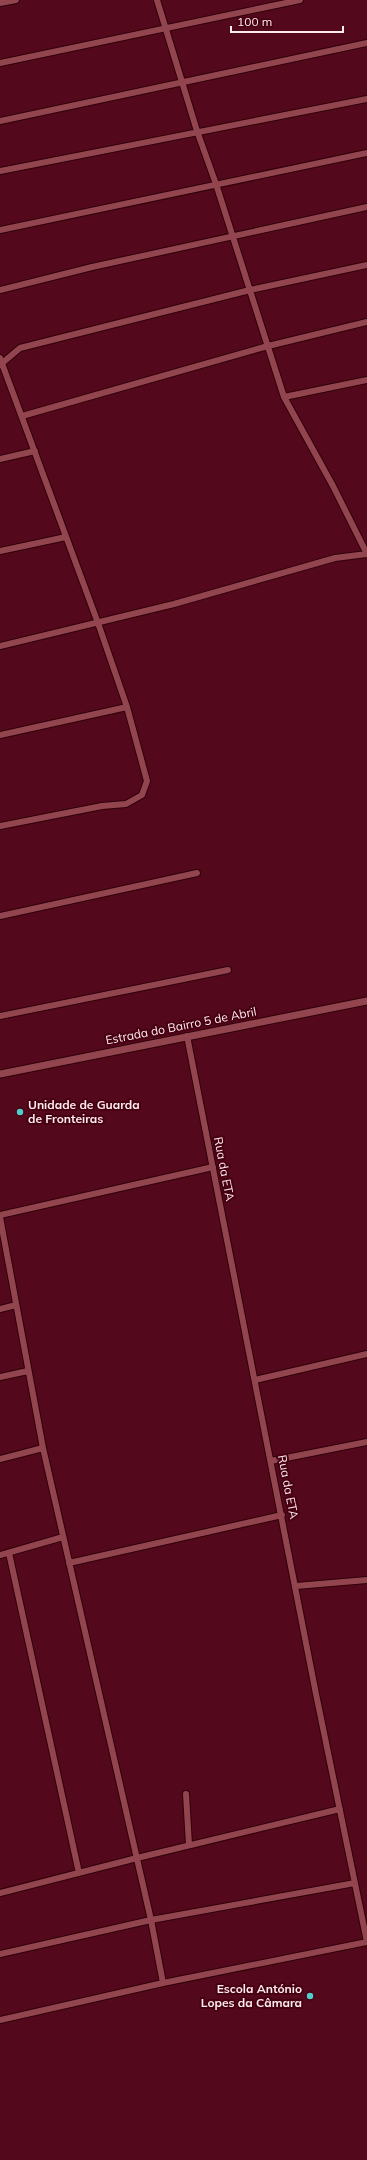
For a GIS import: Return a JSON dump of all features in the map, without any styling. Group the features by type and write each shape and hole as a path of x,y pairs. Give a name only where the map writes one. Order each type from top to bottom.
{"street":[{"path":"0,3 16,0"},
{"path":"0,646 174,604 335,558 367,554 333,486 284,397 156,0"},
{"path":"0,62 300,0"},
{"path":"0,121 367,43"},
{"path":"0,171 197,131 367,99"},
{"path":"0,230 367,153"},
{"path":"0,290 92,267 233,238 367,207"},
{"path":"0,826 102,806 126,804 142,795 147,781 127,707 98,623 1,363 20,348 250,290 367,265"},
{"path":"22,416 268,346 367,322"},
{"path":"284,397 367,380"},
{"path":"0,459 34,451"},
{"path":"0,551 66,537"},
{"path":"0,735 127,707"},
{"path":"0,916 196,872"},
{"path":"0,1016 228,970"},
{"name":"Estrada do Bairro 5 de Abril","path":"0,1074 367,1001"},
{"name":"Rua da ETA","path":"187,1036 316,1694 367,1942"},
{"path":"163,1983 151,1920 44,1448 28,1371 0,1216 213,1167"},
{"path":"0,1309 16,1305"},
{"path":"255,1380 367,1354"},
{"path":"0,1377 28,1371"},
{"path":"271,1461 367,1442"},
{"path":"0,1459 44,1448"},
{"path":"69,1563 282,1515"},
{"path":"0,1555 63,1537"},
{"path":"9,1552 79,1873"},
{"path":"296,1586 367,1580"},
{"path":"186,1794 189,1845"},
{"path":"0,1893 189,1845 340,1809"},
{"path":"0,1954 151,1920 355,1883"},
{"path":"0,2020 163,1983 367,1942"}],"place":[{"name":"Unidade de Guarda de Fronteiras","path":"20,1112"},
{"name":"Escola António Lopes da Câmara","path":"310,1996"}]}
